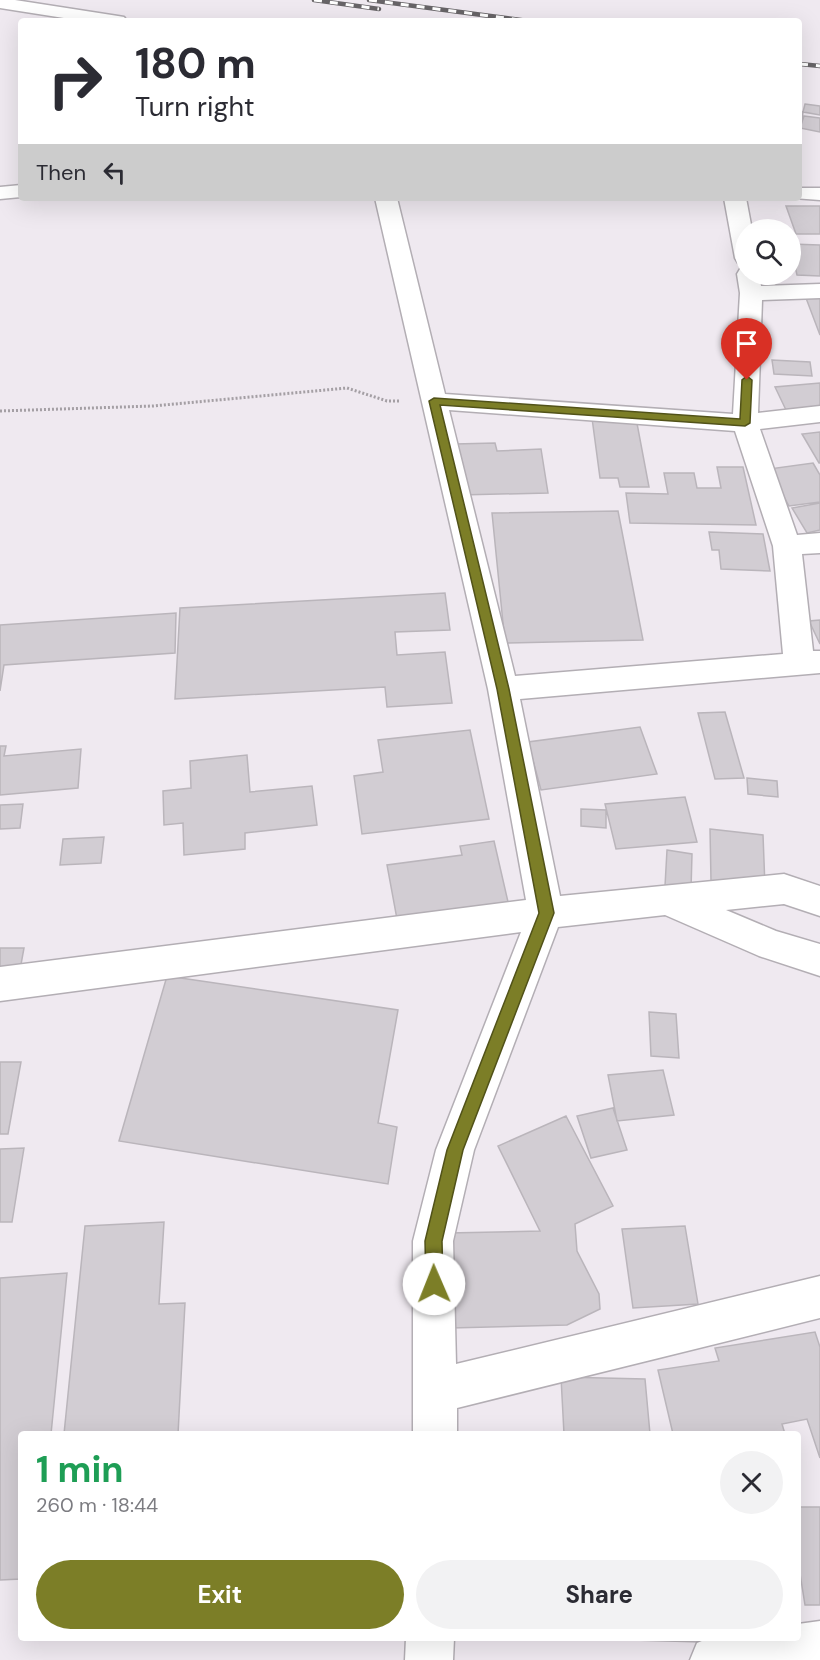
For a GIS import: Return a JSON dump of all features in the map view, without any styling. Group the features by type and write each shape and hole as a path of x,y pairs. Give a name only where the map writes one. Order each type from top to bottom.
{"street":[{"path":"0,3 98,18"},
{"path":"0,193 18,191"},
{"path":"802,194 820,194"},
{"path":"387,201 503,689 546,913 455,1150 434,1241 435,1431"},
{"path":"736,201 739,219"},
{"path":"503,689 810,663 787,546 745,423 750,285"},
{"path":"760,285 820,291"},
{"path":"434,401 745,423 820,414"},
{"path":"787,546 820,543"},
{"path":"0,984 546,913 668,900 784,889 820,901"},
{"path":"668,900 771,945 820,960"},
{"path":"436,1391 820,1297"},
{"path":"429,1660 430,1641"},
{"path":"714,1660 820,1645"}],"path":[{"path":"0,411 153,406 347,388 387,401 434,401"}],"building":[{"path":"805,104 820,106 820,115 803,112"},
{"path":"804,116 820,118 820,132 802,128"},
{"path":"786,206 820,206 820,234 801,234 801,219 791,219"},
{"path":"801,244 820,245 820,276 801,275"},
{"path":"806,298 820,298 820,335"},
{"path":"772,360 810,362 812,376 774,374"},
{"path":"820,383 820,407 786,410 775,387"},
{"path":"592,418 636,418 649,487 620,487 618,478 600,478"},
{"path":"820,432 820,463 819,463 802,434"},
{"path":"495,443 497,451 541,449 548,493 460,495 455,444"},
{"path":"813,463 820,475 820,502 789,506 769,469"},
{"path":"717,467 743,467 756,525 630,523 626,493 668,494 664,473 694,473 697,488 721,488"},
{"path":"820,503 820,530 807,533 792,508"},
{"path":"618,511 643,640 505,643 492,513"},
{"path":"709,532 763,534 770,571 721,569 719,550 712,550"},
{"path":"445,593 450,630 395,632 397,655 445,652 452,703 387,707 385,687 175,699 180,608"},
{"path":"176,613 175,653 4,665 0,691 0,625"},
{"path":"820,620 820,644 809,621"},
{"path":"725,712 744,778 715,779 698,713"},
{"path":"640,727 657,774 541,790 528,742"},
{"path":"470,730 489,819 362,834 354,776 383,772 378,740"},
{"path":"0,746 6,746 4,756 81,749 78,788 0,795"},
{"path":"247,755 250,792 312,786 317,825 245,833 245,849 184,855 183,823 164,825 163,791 191,788 190,761"},
{"path":"747,778 777,781 778,797 748,794"},
{"path":"685,797 697,842 616,849 605,804"},
{"path":"23,804 20,828 0,829 0,805"},
{"path":"581,809 606,810 606,828 581,826"},
{"path":"710,829 763,835 765,887 711,881"},
{"path":"104,837 101,863 60,865 63,839"},
{"path":"494,841 511,915 399,930 387,865 462,855 460,846"},
{"path":"667,850 692,854 691,890 665,886"},
{"path":"0,948 24,948 20,970 0,970"},
{"path":"167,976 398,1010 378,1123 397,1127 388,1184 119,1141"},
{"path":"649,1012 676,1014 679,1058 651,1056"},
{"path":"0,1062 21,1062 8,1134 0,1134"},
{"path":"663,1070 674,1115 617,1121 608,1075"},
{"path":"613,1108 627,1150 591,1158 577,1116"},
{"path":"566,1116 613,1206 575,1224 577,1251 599,1294 600,1309 567,1325 451,1328 448,1233 540,1231 498,1146"},
{"path":"24,1148 12,1222 0,1222 0,1149"},
{"path":"164,1222 159,1304 185,1303 178,1431 64,1431 85,1226"},
{"path":"685,1226 698,1304 633,1308 622,1229"},
{"path":"67,1273 51,1431 18,1431 18,1579 0,1580 0,1278"},
{"path":"815,1332 820,1347 820,1458 807,1419 782,1424 784,1431 672,1431 658,1370 719,1361 715,1348"},
{"path":"561,1377 645,1379 650,1431 564,1431"},
{"path":"801,1507 820,1507 820,1605 805,1605 801,1580"},
{"path":"666,1641 736,1641 736,1643"}],"railway":[{"path":"314,0 379,9"},
{"path":"369,0 505,18"},
{"path":"802,64 820,66"}],"route":[{"path":"434,1284 434,1241 455,1150 546,913 503,689 434,401 745,423 747,380"}]}
